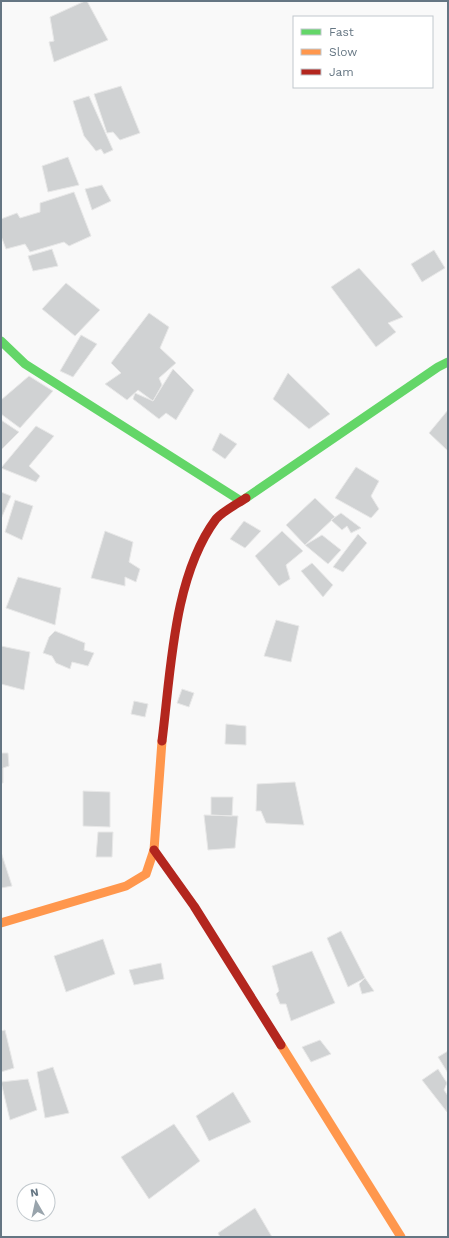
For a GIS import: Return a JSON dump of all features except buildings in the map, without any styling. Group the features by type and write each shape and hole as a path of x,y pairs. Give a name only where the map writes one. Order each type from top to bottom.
{"street":[{"path":"1,341 24,364 241,501"},
{"path":"1,923 126,886 146,874 154,850 160,760 180,603 199,547 217,518 438,367 448,362"},
{"path":"154,850 198,912 401,1237"}],"traffic: fast":[{"path":"1,341 25,364 241,501"},
{"path":"246,498 438,367 448,362"}],"traffic: slow":[{"path":"1,923 126,886 146,874 154,850 162,741"},
{"path":"281,1045 401,1237"}],"traffic: jam":[{"path":"162,741 176,626 182,596 191,568 202,542 216,519 226,510 246,498"},
{"path":"154,850 194,906 281,1045"}]}
